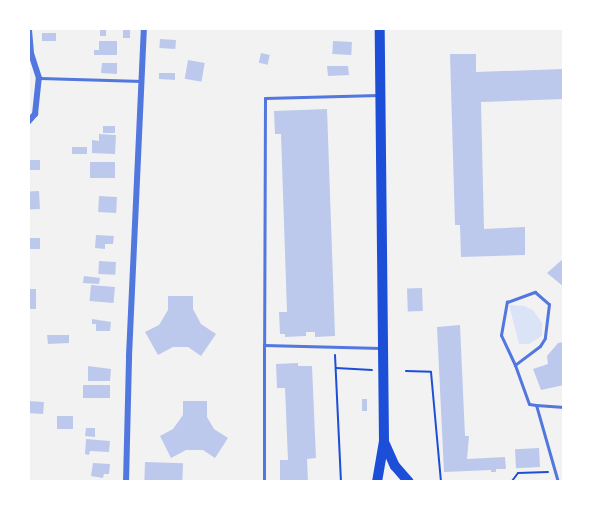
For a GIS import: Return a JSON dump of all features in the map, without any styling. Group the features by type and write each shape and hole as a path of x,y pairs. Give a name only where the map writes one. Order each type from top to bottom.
{"main road":[{"path":"377,482 384,441 380,28"},
{"path":"384,441 395,466 409,482"}],"street":[{"path":"28,122 35,114 39,78 31,53 29,28"},
{"path":"126,482 129,356 144,28"}],"lane":[{"path":"39,78 142,81"},
{"path":"264,482 265,98 381,95"},
{"path":"515,364 540,346 545,338 549,304 535,292 507,302 501,335 515,364 529,404 564,407"},
{"path":"264,345 383,348"},
{"path":"536,405 558,480 564,478"}],"path":[{"path":"334,347 341,482"},
{"path":"336,368 372,370"},
{"path":"406,371 432,372 441,482"},
{"path":"472,482 512,481 518,473 556,471"}],"shaded area":[{"path":"509,305 524,306 533,310 542,323 542,336 529,344 519,344"}],"building":[{"path":"100,28 106,28 106,36 100,36"},
{"path":"123,28 130,28 130,38 123,38"},
{"path":"42,33 56,33 56,41 42,41"},
{"path":"160,39 176,40 175,49 159,48"},
{"path":"99,41 117,41 117,55 94,55 94,50 99,50"},
{"path":"333,41 352,42 351,55 332,54"},
{"path":"261,53 270,55 268,65 259,63"},
{"path":"450,54 476,54 476,72 564,69 564,99 481,102 484,229 525,227 525,255 461,257 460,225 455,225"},
{"path":"188,60 205,63 201,82 185,79"},
{"path":"102,63 117,63 117,74 101,73"},
{"path":"327,66 348,66 349,75 328,76"},
{"path":"159,73 175,73 175,80 159,79"},
{"path":"327,109 335,336 315,337 315,332 306,332 306,336 285,337 285,334 280,334 279,312 287,312 281,134 275,134 274,111"},
{"path":"103,126 115,126 115,133 103,133"},
{"path":"99,134 116,135 115,154 92,153 92,140 99,141"},
{"path":"72,147 87,147 87,154 72,154"},
{"path":"28,160 40,160 40,170 28,170"},
{"path":"90,162 115,162 115,178 90,178"},
{"path":"39,191 40,209 29,210 28,192"},
{"path":"99,196 117,197 116,213 98,212"},
{"path":"96,235 114,236 113,244 105,244 105,249 95,248"},
{"path":"28,238 40,238 40,249 28,249"},
{"path":"564,258 564,287 547,273"},
{"path":"99,261 116,262 115,275 98,274"},
{"path":"84,276 100,278 99,284 83,283"},
{"path":"91,285 115,287 114,303 90,301"},
{"path":"422,288 423,311 408,312 407,289"},
{"path":"28,289 36,289 36,309 28,309"},
{"path":"168,296 193,296 193,309 201,324 216,334 201,356 188,347 173,347 158,355 145,332 159,325 168,310"},
{"path":"92,319 111,322 110,331 96,331 96,324 92,324"},
{"path":"460,325 465,436 469,436 467,459 505,457 506,469 496,469 496,472 491,472 491,470 444,472 437,327"},
{"path":"47,335 69,335 69,343 48,344"},
{"path":"564,342 564,385 541,390 533,369 548,364 547,356 558,343"},
{"path":"298,363 298,366 312,366 316,458 307,459 308,482 280,482 280,460 288,460 285,388 277,388 276,364"},
{"path":"88,366 111,369 110,381 88,381"},
{"path":"83,385 110,385 110,398 83,398"},
{"path":"362,399 367,399 367,411 362,411"},
{"path":"28,401 44,402 43,414 28,413"},
{"path":"183,401 207,401 207,417 214,429 228,438 215,458 203,450 186,450 171,458 160,436 173,429 183,415"},
{"path":"57,416 73,416 73,429 57,429"},
{"path":"86,428 95,428 95,437 85,436"},
{"path":"86,439 110,441 109,452 90,451 89,455 85,454"},
{"path":"539,448 540,467 516,468 515,449"},
{"path":"145,462 183,463 182,482 144,482"},
{"path":"93,463 110,464 109,474 104,474 103,478 91,476"}]}
